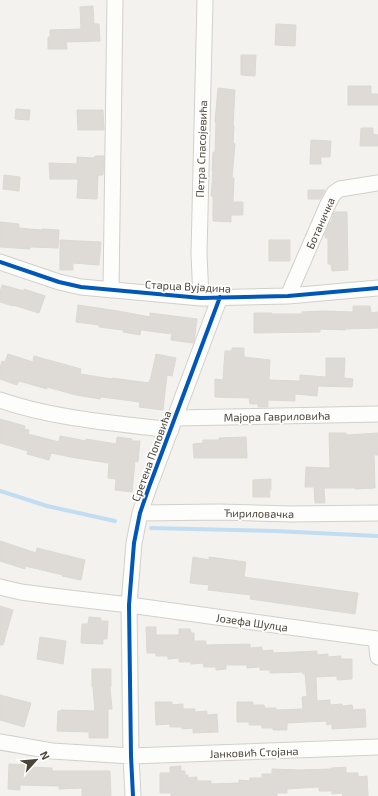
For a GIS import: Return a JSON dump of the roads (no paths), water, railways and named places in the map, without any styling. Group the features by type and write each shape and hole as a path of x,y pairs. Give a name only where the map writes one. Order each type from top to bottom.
{"street":[{"path":"111,290 115,0"},
{"name":"Петра Спасојевића","path":"201,298 199,240 205,0"},
{"name":"Ботаничка","path":"288,296 334,193 340,189 378,183"},
{"name":"Старца Вујадина","path":"0,262 81,288 201,298 288,296 378,288"},
{"name":"Сретена Поповића","path":"133,796 129,605 134,543 140,514 149,487 220,297"},
{"name":"Мајора Гавриловића","path":"0,400 54,415 97,421 173,424 378,414"},
{"name":"Ћириловачка","path":"140,514 219,512 292,514 378,513"},
{"name":"Јозефа Шулца","path":"0,587 21,592 129,605 377,639"},
{"path":"377,639 378,657"},
{"name":"Јанковић Стојана","path":"0,742 52,751 131,756 378,747"}],"waterway":[{"path":"0,491 47,506 115,521"},
{"path":"151,528 275,531 378,536"}]}
